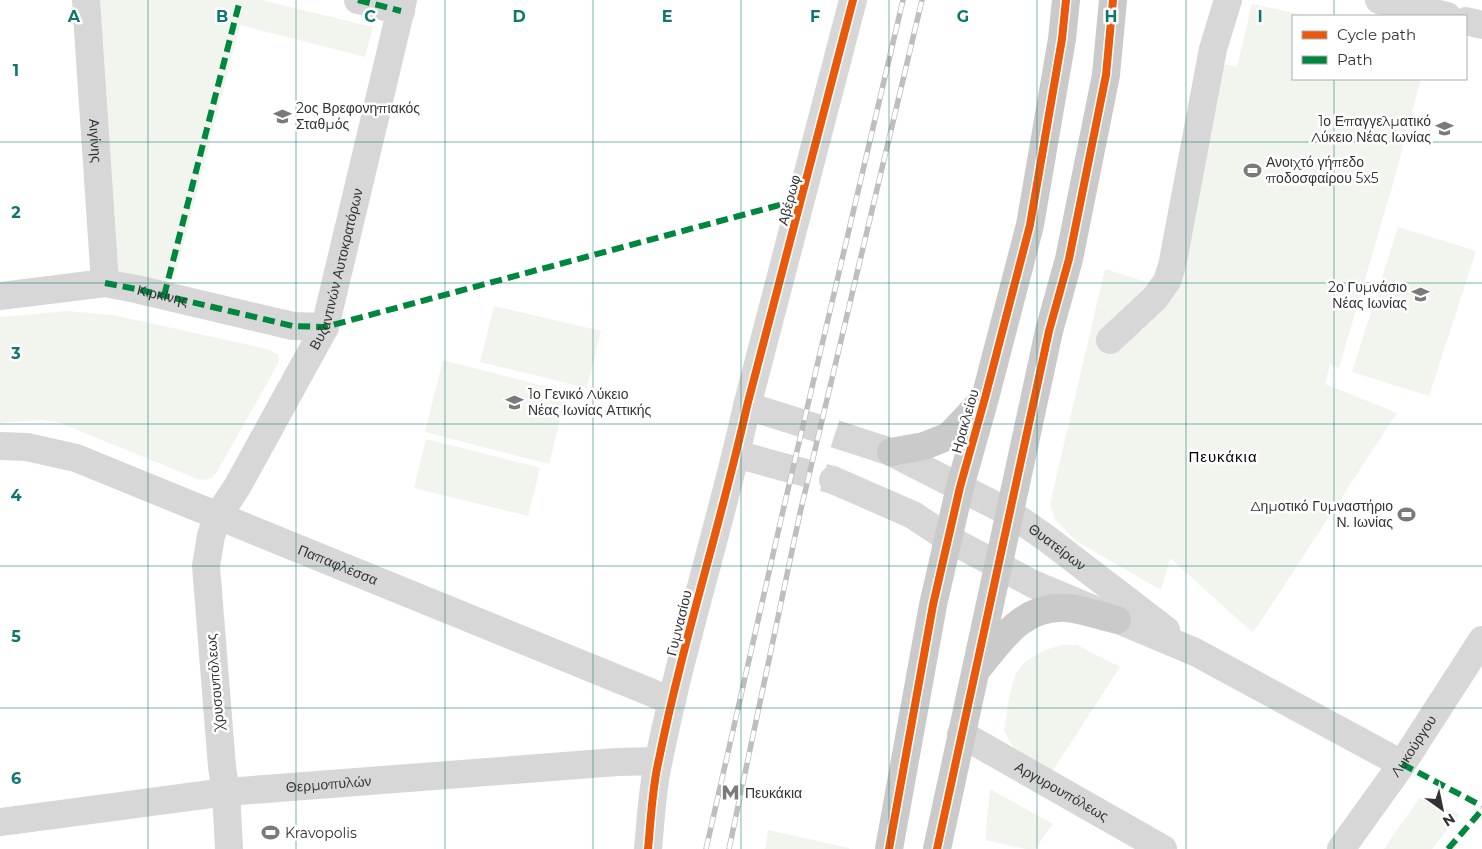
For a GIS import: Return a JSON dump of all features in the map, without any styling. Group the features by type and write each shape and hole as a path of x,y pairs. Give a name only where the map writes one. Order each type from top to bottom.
{"main road":[{"name":"Ηρακλείου","path":"889,849 933,605 960,487 1030,225 1062,39 1066,0"},
{"path":"937,849 1049,330 1069,260 1104,85 1113,0"},
{"path":"891,452 924,446 948,436 985,398"},
{"path":"974,672 1006,633 1028,615 1045,610 1068,608 1117,620"}],"street":[{"name":"Αιγίνης","path":"86,0 106,283"},
{"path":"358,0 402,5"},
{"name":"Αβέρωφ","path":"747,406 853,0"},
{"path":"1110,340 1155,298 1167,281 1213,49 1228,0"},
{"path":"1396,2 1443,15"},
{"name":"Βυζαντινών Αυτοκρατόρων","path":"218,517 237,487 325,327 402,5"},
{"path":"1467,21 1482,25"},
{"name":"Κιρκίνης","path":"0,296 106,283 293,326 325,327"},
{"path":"747,406 795,421"},
{"name":"Γυμνασίου","path":"648,849 658,761 747,406"},
{"name":"Θυατείρων","path":"851,439 891,452 1010,514 1046,538 1195,652"},
{"name":"Παπαφλέσσα","path":"0,446 26,447 76,458 672,701"},
{"path":"736,454 783,467"},
{"name":"Θυατείρων","path":"834,480 913,515 949,538 1033,584 1195,652 1402,764"},
{"name":"Χρυσουπόλεως","path":"218,517 211,536 206,566 222,767 226,792 229,849"},
{"name":"Λυκούργου","path":"1341,849 1402,764 1482,640"},
{"name":"Αργυρουπόλεως","path":"961,734 1163,849"},
{"name":"Θερμοπυλών","path":"0,822 226,792 617,762 658,761"}],"shaded area":[{"path":"86,0 261,0 373,27 365,57 240,25 174,280 168,279 164,296 105,283"},
{"path":"1252,4 1303,15 1292,15 1292,80 1421,80 1394,180 1339,368 1330,364 1325,384 1397,413 1253,633 1170,558 1161,590 1076,541 1055,519 1050,504 1105,269 1176,291 1221,64 1237,67"},
{"path":"1398,227 1476,251 1429,396 1352,372"},
{"path":"494,306 601,331 587,388 480,362"},
{"path":"67,311 113,315 267,349 278,354 279,362 217,472 210,479 200,480 60,423 41,420 0,423 0,317"},
{"path":"443,360 567,392 549,464 425,432"},
{"path":"426,439 540,468 528,516 414,488"},
{"path":"1062,645 1077,645 1120,667 1050,775 1015,751 1004,730 1010,693 1016,673 1026,661 1045,650"},
{"path":"990,789 1053,824 1035,849 1026,849 985,840"},
{"path":"1420,797 1460,814 1432,849 1384,849"},
{"path":"768,830 849,848 849,849 765,849"}],"tunnel":[{"path":"795,421 851,439"},
{"path":"783,467 833,480"}],"railway":[{"path":"706,849 903,0"},
{"path":"729,849 800,513 922,0"}],"marked path":[{"path":"164,296 240,0"},
{"path":"358,0 401,11"},
{"path":"105,283 293,326 325,327 802,199"},
{"path":"1402,764 1482,806"},
{"path":"1448,849 1482,810"}],"cycle path":[{"path":"648,849 653,792 679,670 853,0"},
{"path":"889,849 933,605 960,487 1030,225 1062,39 1066,0"},
{"path":"937,849 1049,331 1069,259 1106,75 1113,0"}],"place":[{"name":"2ος Βρεφονηπιακός Σταθμός","path":"282,116"},
{"name":"1ο Επαγγελματικό Λύκειο Νέας Ιωνίας","path":"1445,129"},
{"name":"Ανοιχτό γήπεδο ποδοσφαίρου 5x5","path":"1252,170"},
{"name":"2ο Γυμνάσιο Νέας Ιωνίας","path":"1421,295"},
{"name":"1ο Γενικό Λύκειο Νέας Ιωνίας Αττικής","path":"514,402"},
{"name":"Δημοτικό Γυμναστήριο Ν. Ιωνίας","path":"1407,514"},
{"name":"Πευκάκια","path":"731,793"},
{"name":"Kravopolis","path":"271,833"}],"district":[{"name":"Πευκάκια","path":"1223,457"}]}
